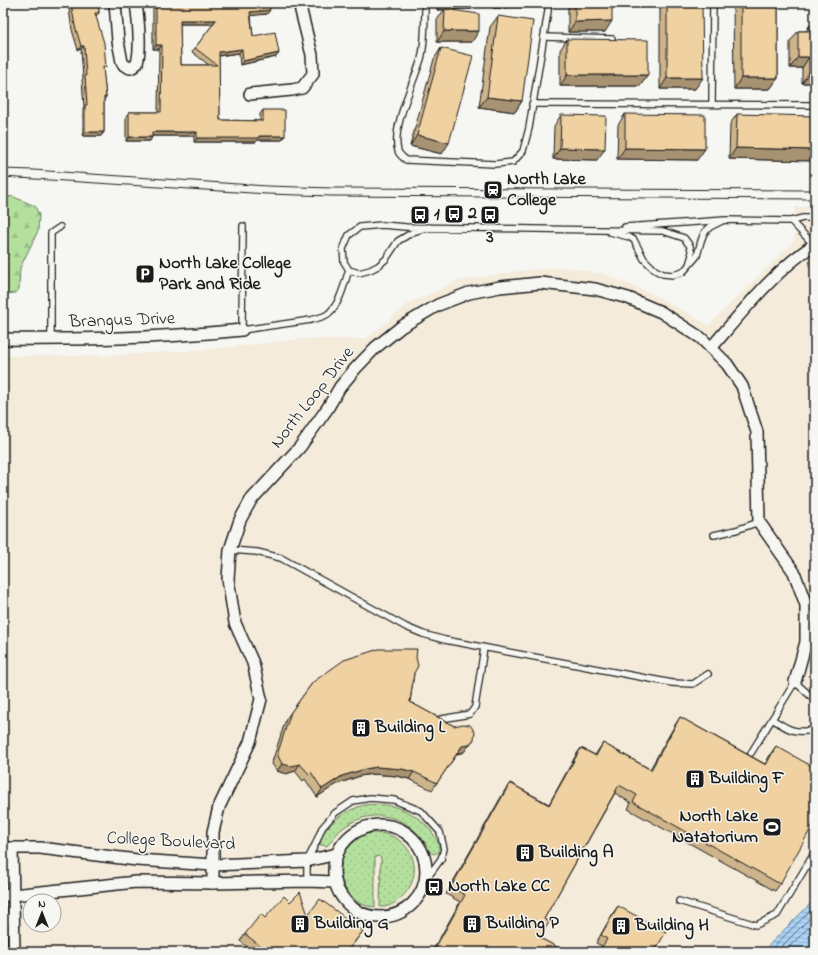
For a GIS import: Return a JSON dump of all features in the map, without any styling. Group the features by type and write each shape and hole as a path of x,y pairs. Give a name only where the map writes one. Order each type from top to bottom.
{"street":[{"path":"115,3 118,41 122,62 130,68 134,67 138,53 136,3"},
{"path":"250,94 302,88 313,74 312,55 299,3"},
{"path":"711,348 767,285 794,259 815,244"},
{"name":"North Loop Drive","path":"213,883 213,832 219,807 250,742 261,699 253,663 235,623 228,579 230,550 240,520 251,500 300,447 355,369 375,348 401,327 438,305 469,294 500,287 540,283 595,289 628,298 661,312 700,338 711,348 727,364 742,386 757,432 759,522"},
{"name":"Brangus Drive","path":"3,339 51,340 187,336 242,330"},
{"path":"759,522 794,572 806,604 806,642 795,682"},
{"path":"374,825 394,827 402,830 414,840 422,853 426,868 424,882 418,896 408,907 395,914 380,917 365,914 352,907 341,896 335,882 334,868 337,854 345,840 357,831 374,825"},
{"path":"8,848 8,895 14,928 14,952"},
{"name":"College Boulevard","path":"8,848 40,848 137,860 213,864 307,861 337,854"},
{"name":"College Boulevard","path":"8,895 136,882 335,882"}],"lane":[{"path":"425,3 421,57 401,119 397,142 399,153 406,160 495,164 513,162 523,150 529,128 548,3"},
{"path":"712,104 713,3"},
{"path":"544,37 612,39"},
{"path":"532,104 815,105"},
{"path":"597,229 726,220 791,221 803,218 815,218"},
{"path":"597,229 634,240 644,259 656,270 663,274 673,275 682,272 697,256 704,233 710,228 726,220"},
{"path":"791,221 815,244"},
{"path":"429,227 413,232 398,241 386,259 378,266 370,270 359,272 349,270 344,262 343,249 349,235 360,227 382,225 663,231 684,238 690,246 692,255 689,265"},
{"path":"242,226 242,330 311,320 329,313 339,299 349,270"},
{"path":"51,340 51,234 60,227"},
{"path":"714,535 736,530 759,522"},
{"path":"230,550 257,552 281,558 406,628 445,640 672,683 693,684 708,674"},
{"path":"436,720 470,714 475,707 484,648"},
{"path":"751,753 795,682 815,700"},
{"path":"772,719 790,730 801,732 814,729"},
{"path":"307,881 307,861 322,828 335,813 353,800 370,798 394,800 421,811 440,832 444,849 441,859 424,882"},
{"path":"679,901 756,925 777,915 815,852"},
{"path":"3,912 14,928"}],"shaded area":[{"path":"795,207 815,207 815,952 3,952 3,356 102,356 215,349 301,339 366,339 408,304 457,281 519,271 564,267 603,274 653,294 709,325 795,240"}],"green space":[{"path":"3,196 14,197 35,206 39,215 38,231 20,268 19,289 16,293 3,294"},
{"path":"364,805 384,805 404,810 412,814 421,820 434,835 439,845 438,852 434,854 431,853 423,840 406,824 389,817 379,816 370,816 352,822 336,834 327,846 321,845 319,840 320,837 334,821 345,813"},
{"path":"370,833 385,834 394,837 403,843 413,859 413,877 410,886 405,894 392,905 380,907 381,858 379,856 375,857 375,907 364,905 356,900 344,885 341,875 343,855 353,842"}],"water":[{"path":"815,899 815,952 761,952 765,949"}],"building":[{"path":"71,3 98,3 99,13 95,13 104,43 106,67 103,67 106,97 104,97 104,132 85,132 85,105 87,105 84,46 81,46 75,26"},
{"path":"156,3 269,3 270,10 250,12 253,36 275,32 279,53 243,61 242,49 219,52 220,120 263,121 263,110 285,110 285,136 259,136 259,138 197,138 197,132 152,132 152,137 129,137 129,112 161,112 162,45 156,45","holes":["180,20 216,20 195,48 217,65 181,65"]},
{"path":"575,3 612,3 612,21 575,22"},
{"path":"667,3 702,3 703,78 667,78"},
{"path":"741,3 778,3 778,78 741,78"},
{"path":"445,9 479,14 479,31 444,31"},
{"path":"498,16 533,21 522,101 487,97"},
{"path":"809,26 815,26 815,72 809,72 809,57 798,57 798,31 809,31"},
{"path":"567,39 648,40 648,75 567,75"},
{"path":"441,48 473,56 449,143 417,135"},
{"path":"625,114 705,115 705,149 625,148"},
{"path":"737,114 815,116 815,150 736,148"},
{"path":"561,115 606,116 605,149 560,148"},
{"name":"Building L","path":"379,649 417,649 416,657 418,666 414,673 410,702 454,726 463,724 470,725 475,732 474,739 469,745 462,746 437,783 414,772 402,769 377,767 342,776 322,789 311,772 309,774 300,764 291,766 282,764 278,756 291,712 313,682 344,660"},
{"path":"680,717 766,765 776,746 815,768 815,821 780,884 633,802 637,795 619,785 544,919 549,922 540,938 566,952 433,952 465,895 451,887 510,783 549,805 581,748 596,756 603,743 651,770"},
{"name":"Building G","path":"300,892 308,915 320,899 363,931 348,950 352,952 283,952 277,947 272,952 268,952 245,934 261,914 265,918 284,896 290,902"},
{"name":"Building H","path":"618,906 666,932 654,952 599,952 607,939 601,935"}],"tram line":[{"path":"3,169 267,186 333,188 815,190"},
{"path":"3,177 267,194 332,196 815,199"}],"place":[{"name":"North Lake College","path":"493,190"},
{"name":"2","path":"454,214"},
{"name":"1","path":"420,215"},
{"name":"3","path":"490,215"},
{"name":"North Lake College Park and Ride","path":"145,274"},
{"name":"Building L","path":"361,728"},
{"name":"Building F","path":"695,779"},
{"name":"North Lake Natatorium","path":"772,827"},
{"name":"Building A","path":"525,853"},
{"name":"North Lake CC","path":"434,887"},
{"name":"Building G","path":"300,924"},
{"name":"Building P","path":"472,924"},
{"name":"Building H","path":"621,926"}]}
